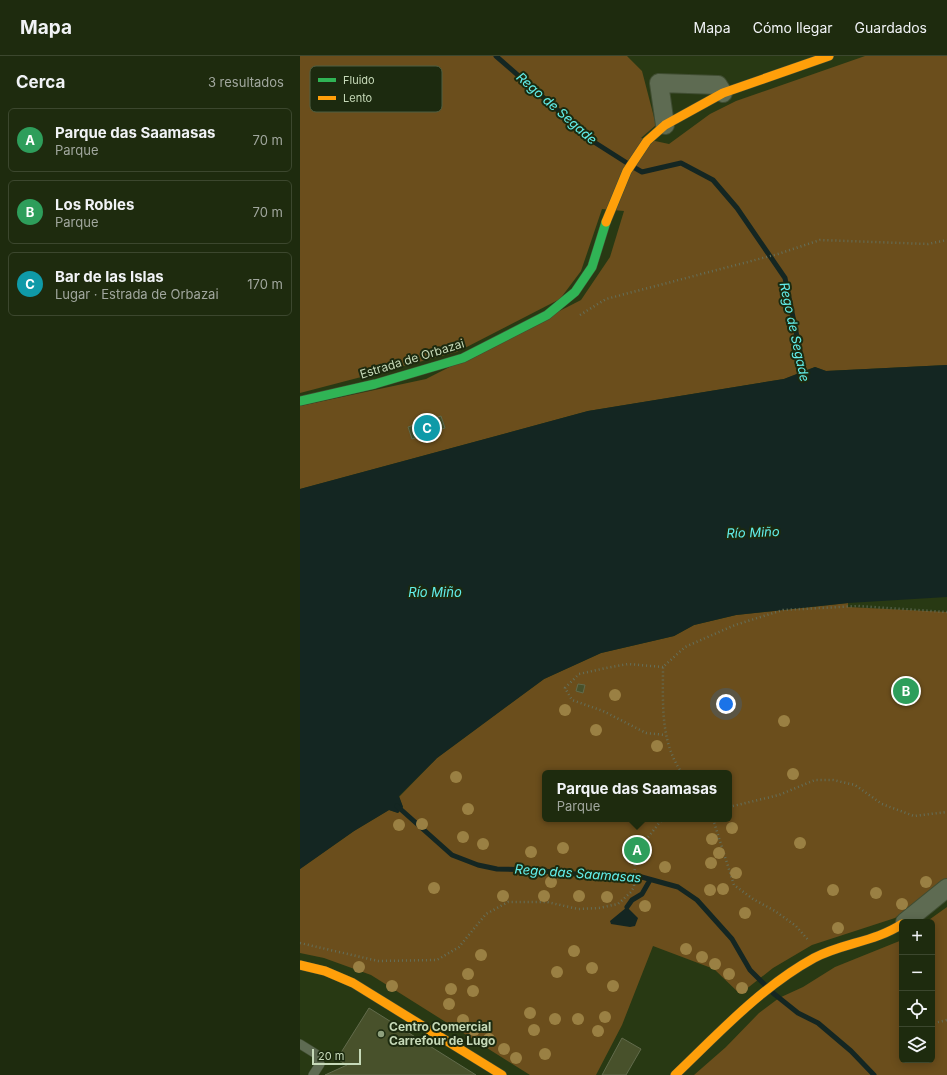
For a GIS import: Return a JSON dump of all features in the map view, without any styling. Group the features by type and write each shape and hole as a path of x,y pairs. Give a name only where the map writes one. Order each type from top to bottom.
{"street":[{"name":"Estrada de Orbazai","path":"300,401 375,384 463,358 547,315 575,292 592,267 610,211 627,171 647,141 666,125 723,93 807,60 830,56"},
{"path":"666,125 659,83 718,86 723,93"},
{"path":"909,919 947,888"},
{"path":"675,1075 745,1009 792,973 816,957 889,932 899,926"},
{"path":"300,966 326,971 354,983 502,1075"}],"lane":[{"path":"300,1044 316,1054 320,1064 313,1075"}],"path":[{"path":"757,259 778,254 820,240 928,244 947,240"},
{"path":"665,734 646,733 603,711 572,700 565,688 579,674 606,668 628,664 663,667 685,647 735,625 783,610 858,606 947,612"},
{"path":"663,667 665,734 680,770"},
{"path":"732,806 779,795 815,780 833,780 855,786 882,804 914,816 947,812"},
{"path":"300,943 378,961 437,960 459,947 486,914 508,902 547,902 578,909 599,908 618,904 634,887 635,865 645,841 660,822"},
{"path":"714,822 734,885 796,926 812,945"},
{"path":"935,1023 947,1020"}],"shaded area":[{"path":"300,56 627,56 642,71 656,125 641,138 669,144 710,114 736,101 865,56 947,56 947,365 826,371 815,367 784,379 588,411 300,489 300,406 426,379 581,300 610,257 624,211 602,209 581,271 560,299 457,352 300,393"},
{"path":"848,603 848,607 947,612 947,878 895,918 812,945 773,968 740,994 714,969 653,946 622,1025 596,1075 530,1075 371,975 324,958 300,953 300,869 354,831 389,810 398,813 403,807 399,797 437,758 544,679 601,653 674,636 694,625 736,615"},
{"path":"947,907 947,1075 694,1075 726,1047 759,1013 779,998 803,987 835,967 899,941 899,1063 935,1063 935,919 930,919"}],"water":[{"name":"Río Miño","path":"947,365 947,597 848,603 736,615 694,625 674,636 601,653 544,679 437,758 399,796 403,807 398,813 389,810 354,831 300,869 300,489 588,411 784,379 815,367 826,371"},
{"path":"627,907 638,918 635,926 630,927 611,924 610,921"}],"building":[{"path":"441,416 445,428 412,439 408,427"},
{"path":"578,684 585,685 583,693 576,691"},
{"name":"Centro Comercial Carrefour de Lugo","path":"369,1008 476,1075 325,1075 347,1065 337,1059"},
{"path":"622,1038 641,1049 626,1075 602,1075"}],"waterway":[{"name":"Rego de Segade","path":"496,56 594,142 627,163"},
{"name":"Rego de Segade","path":"635,168 642,172 681,163 713,180 737,208 785,278 805,376"},
{"name":"Rego das Saamasas","path":"397,806 452,855 478,865 497,869 533,870 618,878 638,876 678,887 697,900 732,939 750,970 766,986"},
{"path":"627,907 632,900 642,894 650,880"},
{"name":"Rego das Saamasas","path":"773,993 798,1013 818,1023 851,1051 874,1075"}],"traffic: fast":[{"path":"300,401 375,384 463,358 547,315 575,292 592,267 606,222"}],"traffic: slow":[{"path":"606,222 627,171 647,141 665,125 723,93 829,56"},
{"path":"675,1075 758,997 795,970 825,953 881,935 899,926"},
{"path":"300,965 325,971 353,983 502,1075"}],"place":[{"name":"Bar de las Islas","path":"427,428"},
{"name":"Los Robles","path":"906,691"},
{"name":"Parque das Saamasas","path":"637,850"},
{"name":"Centro Comercial Carrefour de Lugo","path":"381,1034"}]}
